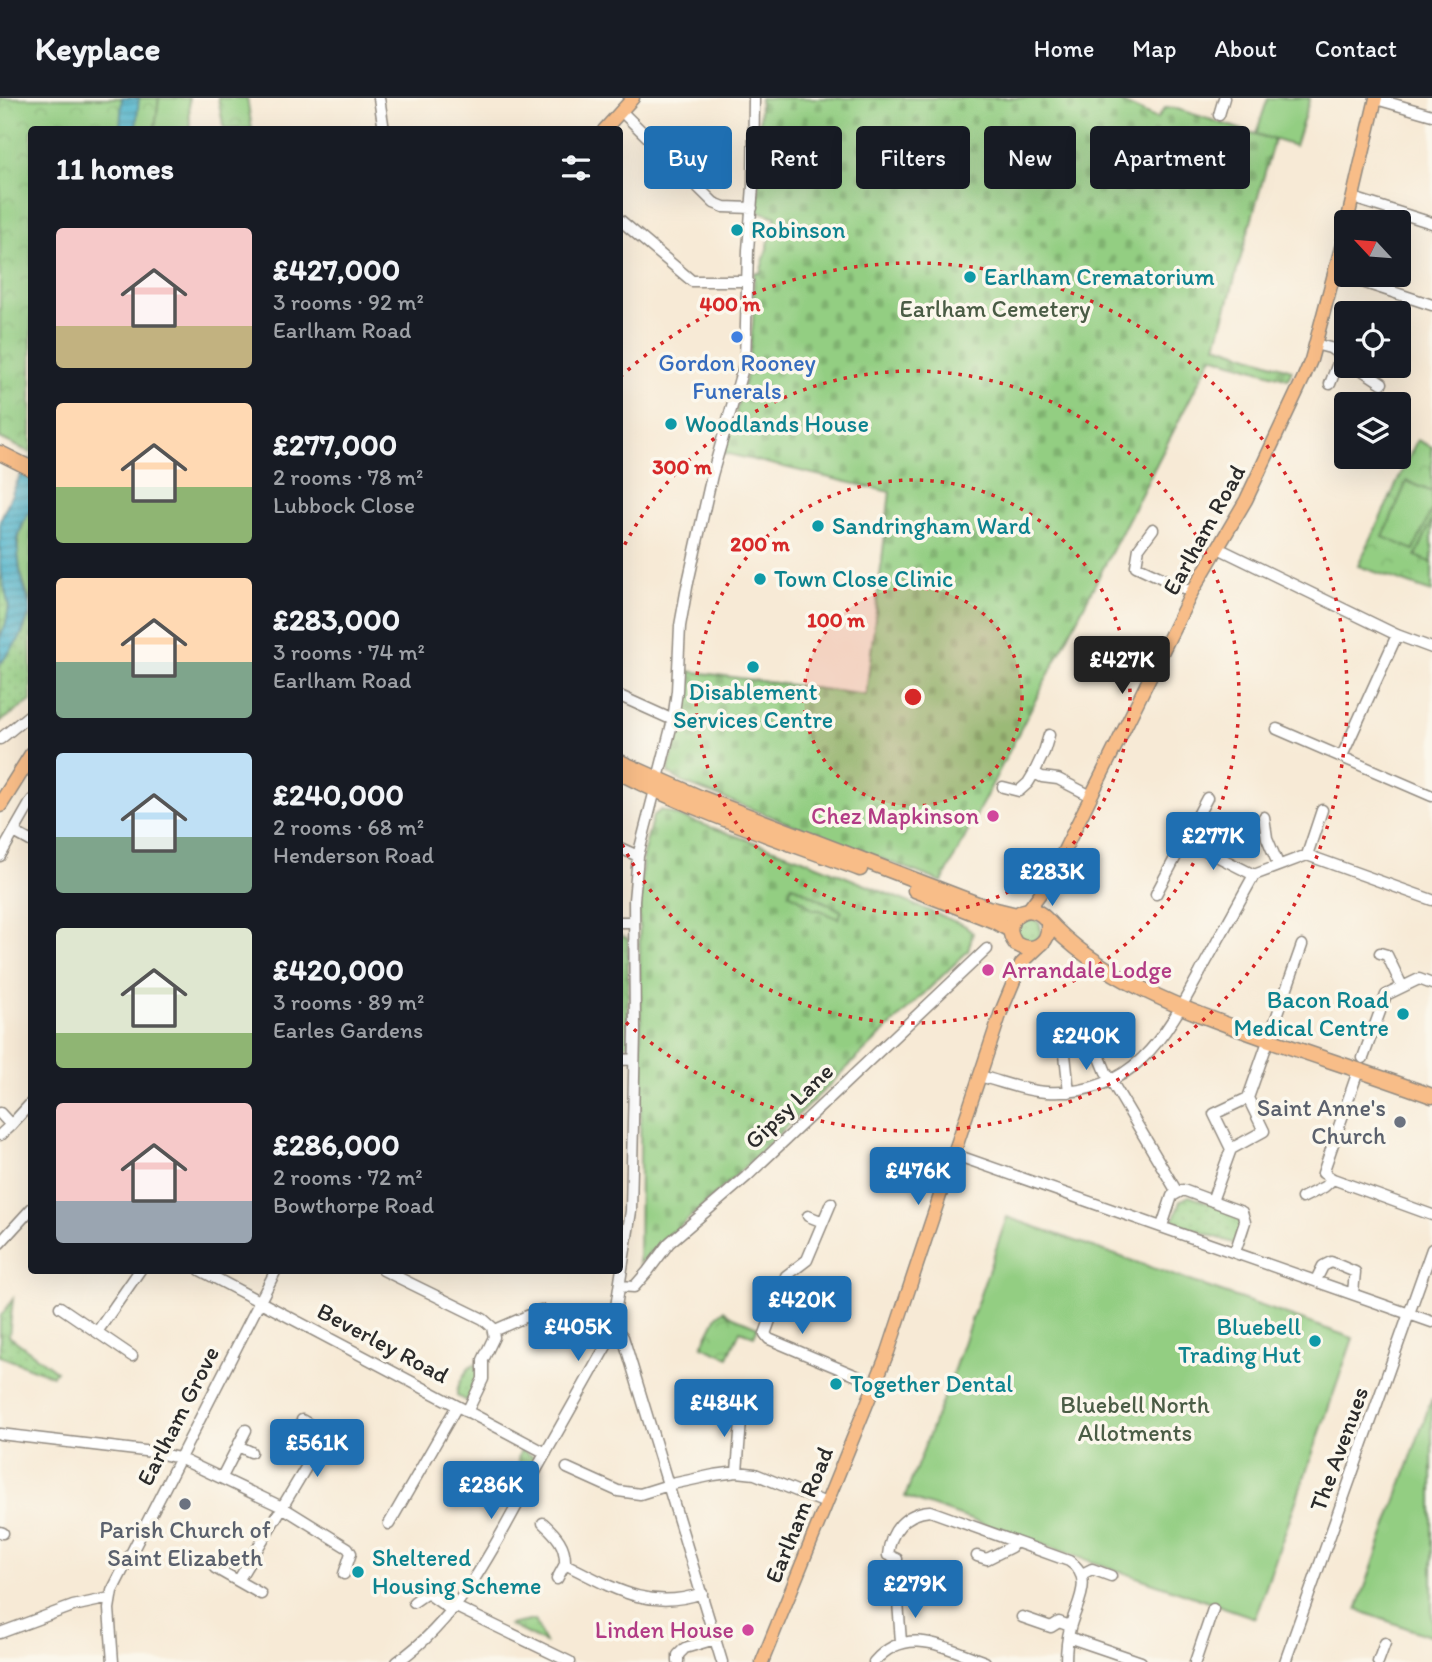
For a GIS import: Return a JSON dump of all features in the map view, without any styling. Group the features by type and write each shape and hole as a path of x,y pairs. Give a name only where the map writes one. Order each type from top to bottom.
{"highway":[{"path":"0,453 28,467"},
{"path":"0,805 28,763"},
{"path":"623,764 656,785 771,838 962,908 1010,930 1017,944 1031,949 1057,944 1100,963"},
{"path":"623,774 988,908 1022,912 1047,921 1076,947 1100,963 1181,1008 1268,1039 1361,1064 1432,1096"},
{"path":"1010,930 1022,912"},
{"path":"1041,945 1047,937 1047,921"}],"main road":[{"path":"608,126 633,98"},
{"path":"1350,210 1376,99"},
{"name":"Earlham Road","path":"1047,921 1043,907 1048,883 1192,592 1246,500 1272,447 1303,379 1334,277"},
{"name":"Earlham Road","path":"1022,912 1048,883"},
{"name":"Earlham Road","path":"762,1662 876,1384 1014,977 1020,953 1017,944"},
{"name":"Earlham Road","path":"1014,977 1021,964 1041,945"}],"street":[{"path":"379,98 383,126"},
{"path":"623,1259 630,1229 632,1194 634,886 638,856 673,720 682,608 708,493 745,361 754,98"},
{"path":"1219,115 1224,98"},
{"path":"1376,99 1432,115"},
{"path":"621,111 714,202 724,207 752,208"},
{"path":"1353,198 1432,223"},
{"path":"623,223 692,281 748,281"},
{"path":"1377,287 1432,305"},
{"path":"1315,344 1334,351"},
{"path":"1330,384 1334,376"},
{"path":"1374,378 1382,383"},
{"path":"1153,530 1139,548 1136,566 1192,592"},
{"path":"1218,548 1397,635 1432,648"},
{"path":"1342,756 1397,635"},
{"path":"623,697 673,720"},
{"path":"0,738 28,716"},
{"path":"1277,729 1432,796"},
{"path":"1003,787 1019,792 1028,783 1044,752 1049,735"},
{"path":"1034,773 1058,779 1091,796"},
{"path":"1156,894 1207,798"},
{"path":"0,856 28,807"},
{"path":"1307,855 1322,810"},
{"path":"1264,817 1267,838 1278,864"},
{"path":"14,832 28,840"},
{"path":"1185,840 1254,875"},
{"path":"623,849 638,856"},
{"path":"979,1076 1028,1090 1069,1092 1097,1086 1127,1072 1164,1036 1254,875 1278,864 1307,855 1432,900"},
{"path":"623,922 634,922"},
{"path":"1212,1201 1231,1149 1264,1131 1248,1098 1302,945"},
{"name":"Gipsy Lane","path":"620,1286 634,1287 669,1243 746,1177 987,949"},
{"path":"1386,951 1402,986"},
{"path":"1432,984 1419,979 1386,995 1324,1169 1324,1173 1333,1179 1432,1215"},
{"path":"1069,1092 1064,1045 1092,1038 1110,1080 1177,1192"},
{"path":"623,1060 634,1059"},
{"path":"1231,1149 1214,1114 1248,1098"},
{"path":"0,1135 28,1106"},
{"path":"0,1113 10,1125"},
{"path":"953,1154 1432,1322"},
{"path":"1302,1198 1324,1187 1333,1179"},
{"path":"1162,1226 1172,1196 1183,1190 1242,1212 1245,1222 1235,1252"},
{"path":"623,1194 632,1194"},
{"path":"831,1203 807,1260 786,1276 765,1334 769,1339 876,1384"},
{"path":"0,1243 28,1212"},
{"path":"808,1216 823,1222"},
{"name":"The Avenues","path":"1285,1662 1432,1249"},
{"path":"1316,1280 1323,1266 1331,1262 1355,1272 1353,1293"},
{"path":"97,1332 137,1274"},
{"name":"Beverley Road","path":"208,1274 546,1453"},
{"name":"Earlham Grove","path":"113,1662 110,1598 274,1274"},
{"path":"391,1274 483,1319 494,1331"},
{"path":"397,1662 429,1637 484,1565 609,1339 621,1274"},
{"path":"60,1307 132,1356"},
{"path":"494,1331 541,1310"},
{"path":"613,1326 619,1330 625,1345 722,1662"},
{"path":"389,1524 483,1379 482,1360 492,1342 494,1331"},
{"path":"609,1339 625,1345"},
{"path":"737,1472 742,1408"},
{"path":"302,1420 348,1447"},
{"path":"222,1477 246,1430"},
{"path":"0,1434 153,1452 180,1458 282,1507 343,1541 351,1553 344,1574"},
{"path":"238,1581 326,1434"},
{"path":"238,1446 251,1452"},
{"path":"567,1468 618,1491 639,1494 668,1485 737,1472 755,1474 826,1503"},
{"path":"897,1559 888,1555 895,1531 904,1520 921,1512 938,1514 1069,1561 1082,1574 1084,1582 1069,1631 1066,1662"},
{"path":"543,1523 557,1536 565,1553 565,1564 557,1579"},
{"path":"981,1560 1011,1547 1014,1541"},
{"path":"565,1564 626,1593 648,1599 679,1600 702,1593"},
{"path":"215,1567 261,1594"},
{"path":"1082,1574 1092,1569 1111,1576"},
{"path":"414,1602 429,1590 453,1608 570,1662"},
{"path":"0,1633 73,1606 110,1598"},
{"path":"898,1602 901,1642"},
{"path":"1195,1662 1213,1609"},
{"path":"1022,1617 1051,1627 1059,1622 1069,1631 1141,1662"},
{"path":"678,1662 678,1655 685,1648 715,1639"},
{"path":"874,1662 891,1646 901,1642 922,1642 982,1662"},
{"path":"1378,1662 1385,1643"}],"green space":[{"path":"0,98 159,98 155,126 28,126 28,452 0,438"},
{"path":"159,98 189,98 190,126 155,126"},
{"path":"218,98 247,98 252,126 223,126"},
{"name":"Earlham Cemetery","path":"760,98 1112,98 1157,119 1165,108 1174,108 1230,126 1090,126 1090,189 1250,189 1250,132 1274,140 1216,345 1292,370 1288,379 1212,356 942,882 684,783 668,773 683,710 687,671 866,695 890,492 724,453 748,370 754,273 760,273 776,217 758,211 758,189 842,189 842,126 760,126"},
{"path":"1268,98 1310,98 1295,146 1256,134"},
{"path":"1417,440 1432,447 1432,592 1358,566 1403,469 1411,469 1411,453"},
{"path":"1407,481 1432,492 1432,509 1414,550 1383,537"},
{"path":"28,515 28,595 18,557 24,522"},
{"path":"1432,520 1432,563 1416,556"},
{"path":"0,568 8,610 0,637"},
{"path":"28,618 28,703 0,722 0,664 20,638"},
{"path":"661,810 800,858 966,926 973,933 968,951 733,1178 639,1264 639,910 643,854 653,816"},
{"path":"792,885 842,911 838,919 820,910 813,910 789,893"},
{"path":"1029,918 1038,921 1041,930 1038,939 1029,942 1020,939 1017,930 1020,921"},
{"path":"623,936 628,939 628,1043 623,1049"},
{"path":"1189,1196 1245,1216 1241,1246 1173,1222 1180,1201"},
{"name":"Bluebell North Allotments","path":"1007,1217 1353,1338 1255,1618 905,1497 951,1378"},
{"path":"13,1299 9,1336 56,1371 52,1376 0,1356 0,1317"},
{"path":"724,1310 729,1315 758,1327 754,1336 740,1331 728,1357 702,1346 717,1316"},
{"path":"475,1364 480,1374 467,1401 457,1396 457,1392 465,1373"},
{"path":"1432,1398 1432,1637 1357,1610"},
{"path":"521,1450 537,1459 529,1479 519,1466"},
{"path":"535,1620 545,1643 509,1625"}],"water":[{"path":"122,98 139,98 136,126 120,126"},
{"path":"28,463 28,514 17,541 20,571 28,600 28,618 20,638 0,664 0,637 9,607 0,568 0,521"}],"place":[{"name":"Robinson","path":"737,230"},
{"name":"Earlham Crematorium","path":"970,277"},
{"name":"Gordon Rooney Funerals","path":"737,337"},
{"name":"Woodlands House","path":"671,424"},
{"name":"Sandringham Ward","path":"818,526"},
{"name":"Town Close Clinic","path":"760,579"},
{"name":"Disablement Services Centre","path":"753,667"},
{"name":"Chez Mapkinson","path":"993,816"},
{"name":"Arrandale Lodge","path":"988,970"},
{"name":"Bacon Road Medical Centre","path":"1403,1014"},
{"name":"Saint Anne's Church","path":"1400,1122"},
{"name":"Bluebell Trading Hut","path":"1315,1341"},
{"name":"Together Dental","path":"836,1384"},
{"name":"Parish Church of Saint Elizabeth","path":"185,1504"},
{"name":"Sheltered Housing Scheme","path":"358,1572"},
{"name":"Linden House","path":"748,1630"}]}
